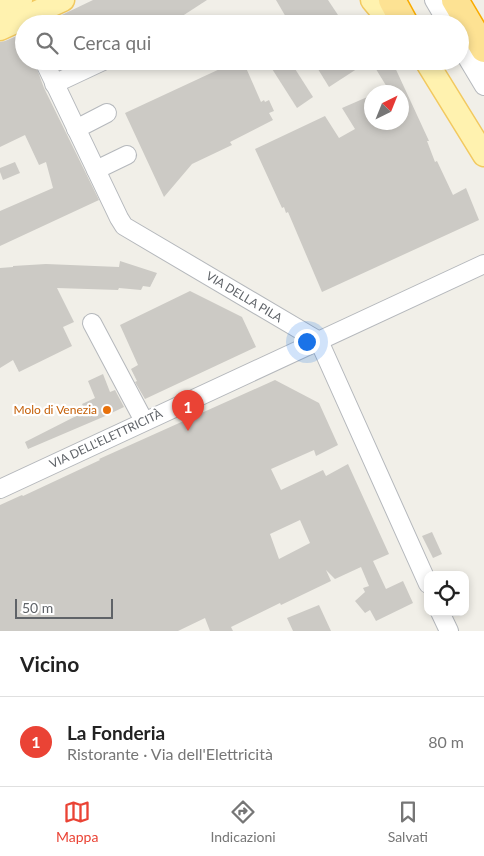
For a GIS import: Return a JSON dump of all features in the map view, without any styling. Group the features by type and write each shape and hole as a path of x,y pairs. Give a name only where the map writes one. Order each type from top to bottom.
{"highway":[{"path":"392,0 400,15"},
{"path":"454,0 460,15"},
{"path":"469,0 484,24"},
{"path":"469,35 478,56"}],"main road":[{"path":"0,10 24,14 63,0"},
{"path":"372,0 384,15"},
{"path":"440,0 451,15"},
{"path":"0,29 15,20"},
{"path":"469,42 478,56"},
{"path":"432,70 484,155"}],"street":[{"path":"380,0 391,15"},
{"path":"434,0 443,15"},
{"path":"478,56 484,86"},
{"name":"VIA DELLA PILA","path":"48,70 124,226 319,341"},
{"path":"54,84 84,70"},
{"path":"76,129 107,113"},
{"path":"96,170 126,155"},
{"name":"VIA DELL'ELETTRICITÀ","path":"0,489 484,264"},
{"path":"92,323 144,422"},
{"path":"319,341 424,575"},
{"path":"442,616 449,631"}],"building":[{"path":"93,0 207,0 184,15 62,15"},
{"path":"276,0 328,0 338,15 285,15"},
{"path":"15,37 15,70 37,70 44,88 99,200 0,246 0,211 53,188 46,162 39,165 25,135 0,147 0,42"},
{"path":"218,70 247,70 261,102 269,100 274,111 269,113 273,120 230,142 232,145 192,164 164,197 125,113"},
{"path":"273,70 296,70 313,97 297,108"},
{"path":"319,70 355,70 329,87"},
{"path":"377,70 396,70 403,85 386,85"},
{"path":"364,98 364,130 409,130 409,98 429,141 427,141 435,162 437,161 453,195 466,188 479,220 322,292 288,212 286,213 284,207 282,208 255,149 325,116 339,138 355,129 342,108"},
{"path":"15,162 20,173 3,180 0,168"},
{"path":"120,261 157,273 150,287 143,286 141,290 57,288 74,322 63,327 72,346 19,372 13,360 0,368 0,268 46,264 119,267"},
{"path":"190,291 242,317 256,347 145,399 135,382 137,381 131,369 138,365 120,325"},
{"path":"103,374 110,392 115,390 124,407 28,449 25,442 86,411 82,404 95,398 88,381"},
{"path":"275,380 319,403 338,445 316,456 314,450 271,469 281,490 323,470 326,476 348,464 389,554 373,561 386,589 403,581 413,603 376,621 370,610 365,613 355,601 365,592 363,588 369,586 361,567 335,579 326,570 331,581 231,627 233,631 210,631 205,618 178,631 0,631 0,505 23,496 99,459","holes":["300,520 310,543 279,559 270,534"]},
{"path":"432,532 442,554 433,558 422,536"},
{"path":"319,605 331,631 293,631 287,618"}],"place":[{"name":"Molo di Venezia","path":"107,410"},
{"name":"La Fonderia","path":"188,431"}]}
